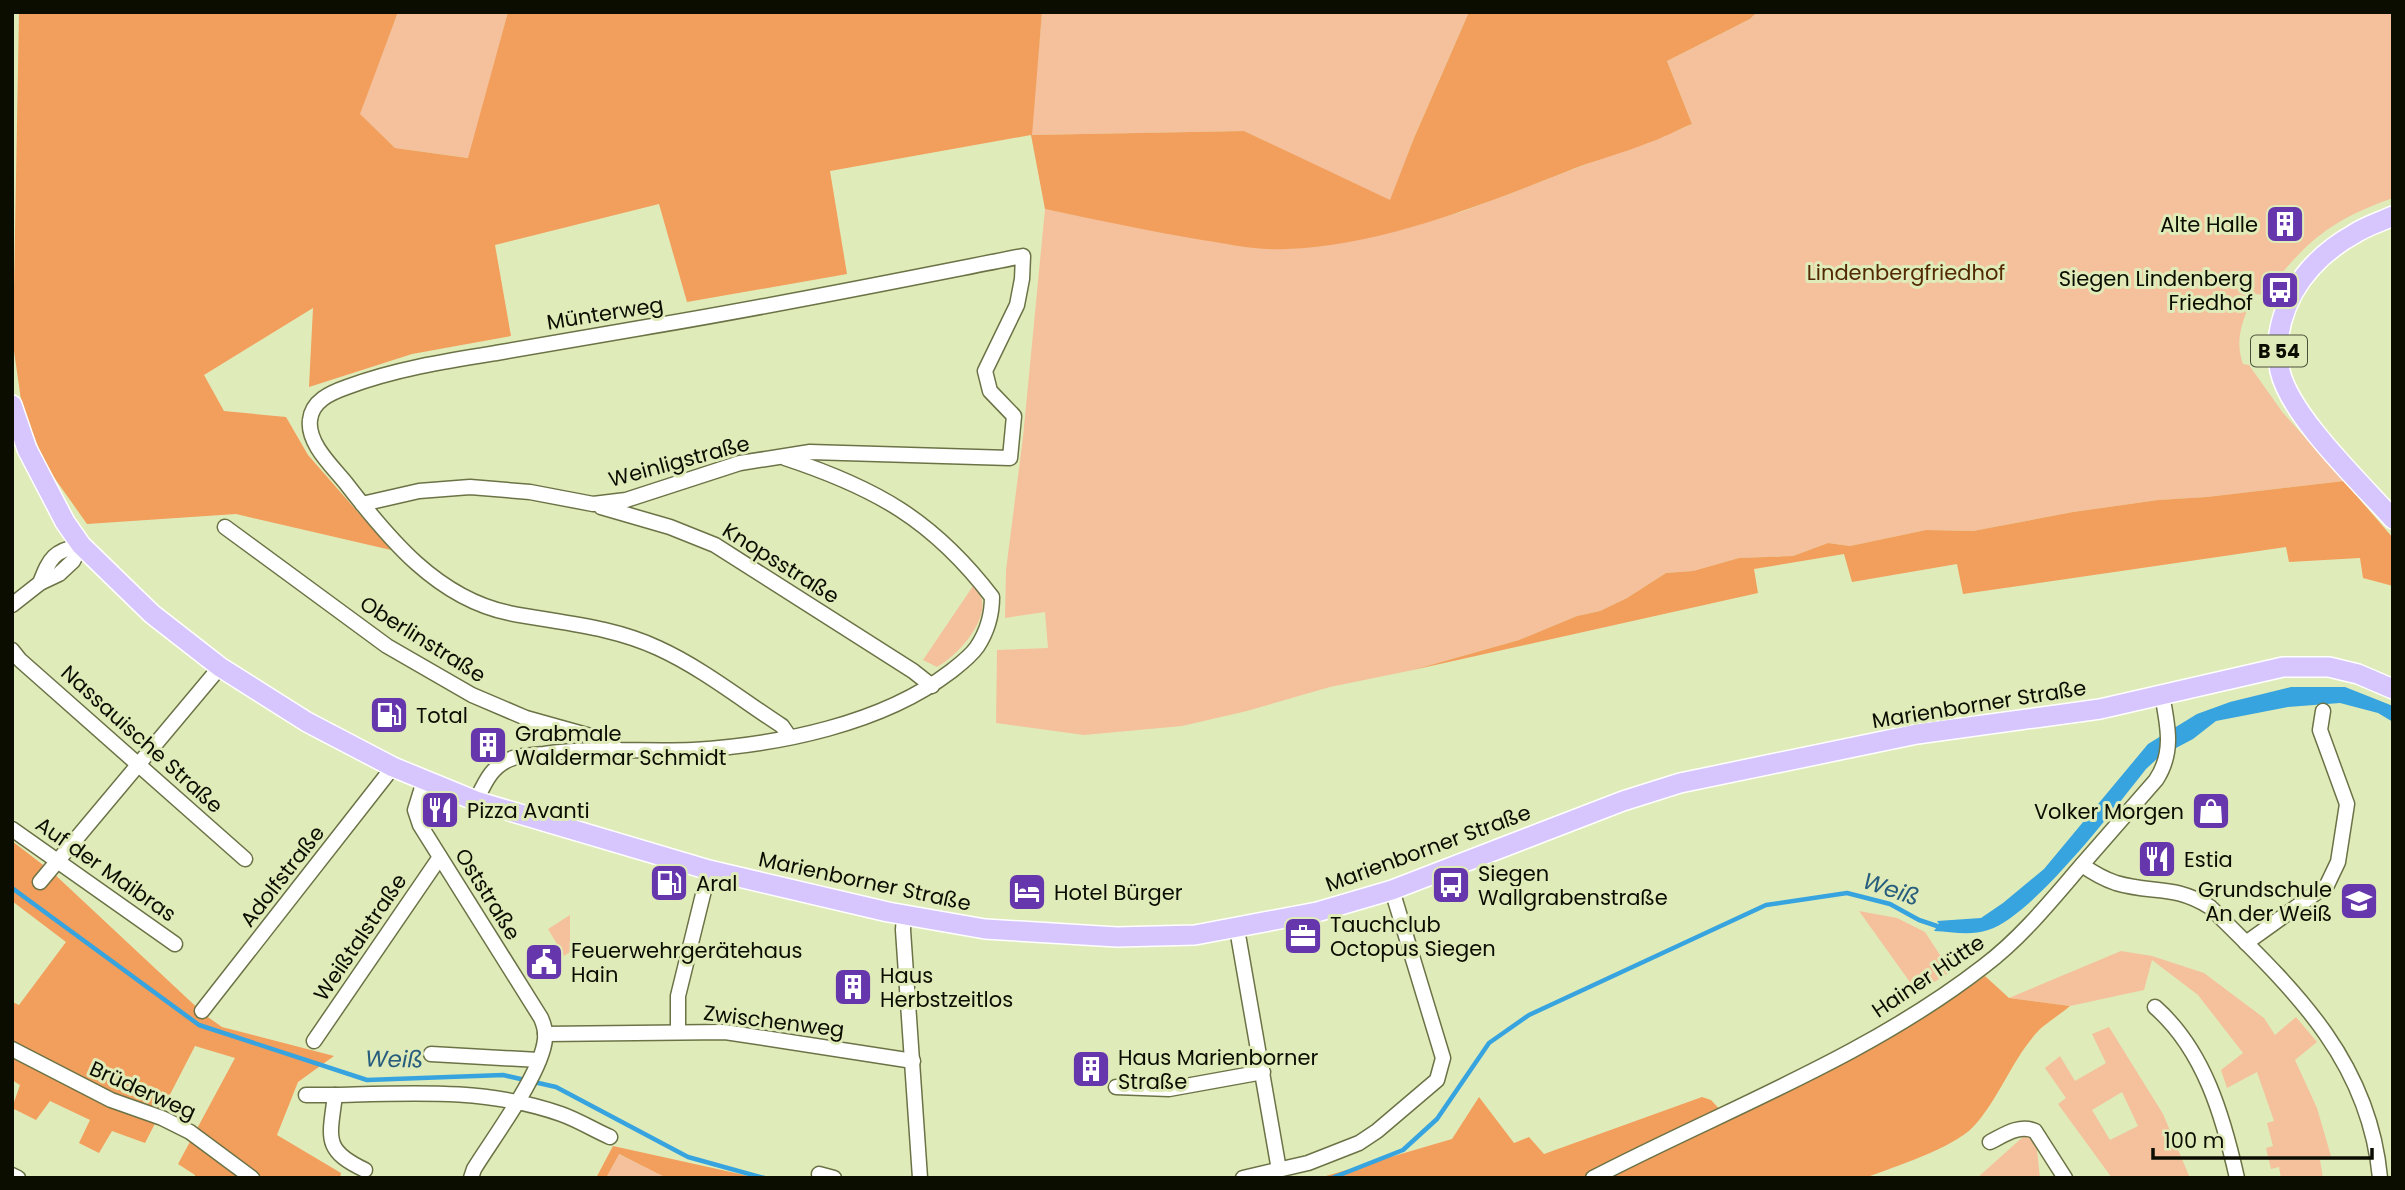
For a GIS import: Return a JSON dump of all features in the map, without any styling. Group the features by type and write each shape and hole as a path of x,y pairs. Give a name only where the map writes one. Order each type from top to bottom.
{"main road":[{"name":"B 54","path":"2389,510 2306,420 2289,395 2280,370 2278,333 2286,307 2302,278 2320,258 2353,234 2393,216"},
{"name":"Marienborner Straße","path":"12,405 37,471 81,545 152,614 220,667 307,722 393,768 476,801 709,870 905,916 985,929 1117,937 1195,935 1237,929 1317,912 1392,890 1623,801 1680,783 1917,734 2100,709 2283,667 2329,667 2358,674 2393,689"}],"street":[{"name":"Weinligstraße","path":"362,504 419,491 470,487 530,492 593,504 626,500 740,463 810,452 1010,458 1014,416 990,391 985,371 1017,305 1023,256"},
{"name":"Münterweg","path":"362,504 316,444 309,430 310,416 317,402 348,386 426,364 695,320 1023,256"},
{"name":"Oberlinstraße","path":"476,801 488,774 512,758 557,752 692,750 789,736 874,715 932,686 966,660 976,648 992,613 992,597 968,568 914,517 877,495 830,473 781,457"},
{"path":"362,504 405,552 432,576 456,592 506,612 593,626 628,635 660,648 686,662 782,726 789,736"},
{"name":"Knopsstraße","path":"593,504 670,527 715,545 913,671 932,686"},
{"name":"Oberlinstraße","path":"225,527 387,646 472,695 526,718 594,737 619,750"},
{"path":"12,605 40,583 48,561 61,549 81,545"},
{"name":"Nassauische Straße","path":"12,650 20,660 245,859"},
{"path":"40,882 220,667"},
{"name":"Hainer Hütte","path":"1593,1178 1835,1059 1964,982 2010,945 2156,780 2168,757 2162,695"},
{"path":"2246,943 2327,885 2338,862 2347,804 2320,730 2323,710"},
{"name":"Adolfstraße","path":"202,1011 393,768"},
{"name":"Oststraße","path":"424,781 415,810 420,825 541,1018 545,1034"},
{"name":"Auf der Maibras","path":"12,829 174,944"},
{"name":"Weißtalstraße","path":"314,1041 440,857"},
{"path":"2081,865 2113,882 2188,894 2210,907 2295,993 2340,1055 2365,1104 2372,1124 2381,1178"},
{"path":"678,1031 678,996 709,870"},
{"path":"1243,1178 1319,1159 1359,1143 1437,1080 1443,1058 1392,890"},
{"path":"905,916 903,930 920,1178"},
{"path":"1237,929 1279,1170"},
{"path":"2155,1007 2186,1040 2204,1076 2225,1125 2237,1178"},
{"name":"Zwischenweg","path":"545,1034 725,1032 914,1061"},
{"path":"471,1178 537,1066 545,1034"},
{"name":"Brüderweg","path":"12,1049 111,1100 162,1118 190,1132 252,1178"},
{"path":"431,1054 537,1066"},
{"path":"1116,1087 1169,1089 1263,1072"},
{"path":"306,1095 446,1093 518,1098 610,1137"},
{"path":"335,1095 331,1132 334,1147 343,1159 365,1170"},
{"path":"1990,1142 2027,1127 2035,1131 2064,1178"},
{"path":"12,1174 18,1178"},
{"path":"819,1174 834,1178"}],"green space":[{"path":"398,12 508,12 469,158 395,148 359,114"},
{"path":"1042,12 1469,12 1414,138 1390,201 1244,131 1031,135"},
{"name":"Lindenbergfriedhof","path":"1753,12 2393,12 2393,198 2351,215 2320,235 2264,295 2255,294 2244,320 2239,346 2243,364 2249,365 2283,413 2344,481 2158,500 2073,512 1973,531 1926,530 1850,546 1828,543 1793,556 1739,558 1693,571 1666,573 1627,598 1600,611 1577,616 1519,640 1413,670 1330,687 1182,726 1084,735 996,723 997,650 1048,648 1045,612 1005,618 1006,570 1023,437 1045,209 1227,244 1285,249 1320,246 1395,231 1461,212 1692,124 1667,61 1750,19 1754,15"},
{"path":"973,586 982,600 980,619 975,629 953,656 937,667 923,660"},
{"path":"1859,911 1897,918 1925,932 1951,972 1917,992"},
{"path":"570,915 570,952 564,956 548,929"},
{"path":"2121,951 2152,956 2204,973 2264,1018 2275,1035 2296,1017 2317,1042 2295,1060 2317,1108 2331,1156 2320,1160 2323,1178 2281,1178 2279,1167 2271,1169 2266,1148 2273,1146 2267,1123 2274,1121 2257,1072 2227,1088 2221,1070 2243,1053 2198,995 2152,960 2144,990 2070,1006 2009,998"},
{"path":"2109,1027 2163,1114 2190,1178 2112,1178 2058,1104 2066,1098 2045,1068 2060,1056 2075,1081 2106,1063 2092,1034","holes":["2122,1092 2138,1126 2110,1140 2092,1110"]},
{"path":"2029,1135 2036,1141 2040,1178 1977,1178 2024,1136"},
{"path":"618,1154 665,1176 667,1178 606,1178"}],"shaded area":[{"path":"19,12 398,12 360,114 395,148 468,158 508,12 1042,12 1032,135 1244,131 1390,200 1469,12 1755,14 1667,61 1692,124 1654,141 1496,199 1393,232 1322,246 1266,249 1182,237 1045,209 1031,135 830,171 847,274 687,302 659,204 495,245 511,336 412,354 309,387 313,308 204,375 224,411 286,417 308,455 391,550 236,514 87,524 46,466 22,407 13,344"},
{"path":"2344,481 2393,538 2393,586 2363,578 2360,558 2289,562 2286,547 1963,594 1957,564 1852,582 1844,554 1754,569 1758,593 1413,670 1519,640 1577,616 1600,611 1627,598 1666,573 1693,571 1739,558 1793,556 1828,543 1850,546 1926,530 1973,531 2073,512 2158,500"},
{"path":"12,841 51,871 205,1015 222,1027 334,1056 298,1082 277,1135 341,1173 340,1178 195,1178 195,1175 178,1164 235,1058 195,1046 145,1143 112,1131 99,1153 79,1143 90,1120 50,1101 36,1120 12,1108 20,1085 12,1080 12,1002 19,1005 66,942 12,901"},
{"path":"1985,976 2009,998 2070,1006 2030,1040 1991,1104 1964,1135 1922,1156 1865,1178 1319,1178 1452,1139 1479,1097 1514,1143 1529,1137 1544,1154 1702,1097 1711,1100 1725,1115 1832,1070 1933,1012"},
{"path":"613,1146 758,1178 667,1178 619,1154 606,1178 596,1178"}],"water":[{"path":"2291,687 2345,687 2393,706 2393,722 2378,713 2340,703 2288,707 2216,721 2193,739 2159,757 2146,769 2050,883 2006,921 1975,933 1934,931 1939,924 1937,921 1981,918 2044,869 2148,744 2197,714 2230,702"}],"waterway":[{"name":"Weiß","path":"12,888 199,1025 367,1080 503,1075 556,1087 688,1157 764,1178"},
{"name":"Weiß","path":"1332,1178 1403,1150 1437,1119 1489,1043 1529,1015 1766,905 1847,893 1890,904 1919,920 1940,927"}],"place":[{"name":"Alte Halle","path":"2285,224"},
{"name":"Siegen Lindenberg Friedhof","path":"2280,290"},
{"name":"Total","path":"389,715"},
{"name":"Grabmale Waldermar Schmidt","path":"488,745"},
{"name":"Pizza Avanti","path":"440,810"},
{"name":"Volker Morgen","path":"2211,811"},
{"name":"Estia","path":"2157,859"},
{"name":"Aral","path":"669,883"},
{"name":"Siegen Wallgrabenstraße","path":"1451,885"},
{"name":"Hotel Bürger","path":"1027,892"},
{"name":"Grundschule An der Weiß","path":"2359,901"},
{"name":"Tauchclub Octopus Siegen","path":"1303,936"},
{"name":"Feuerwehrgerätehaus Hain","path":"544,962"},
{"name":"Haus Herbstzeitlos","path":"853,987"},
{"name":"Haus Marienborner Straße","path":"1091,1069"}]}
